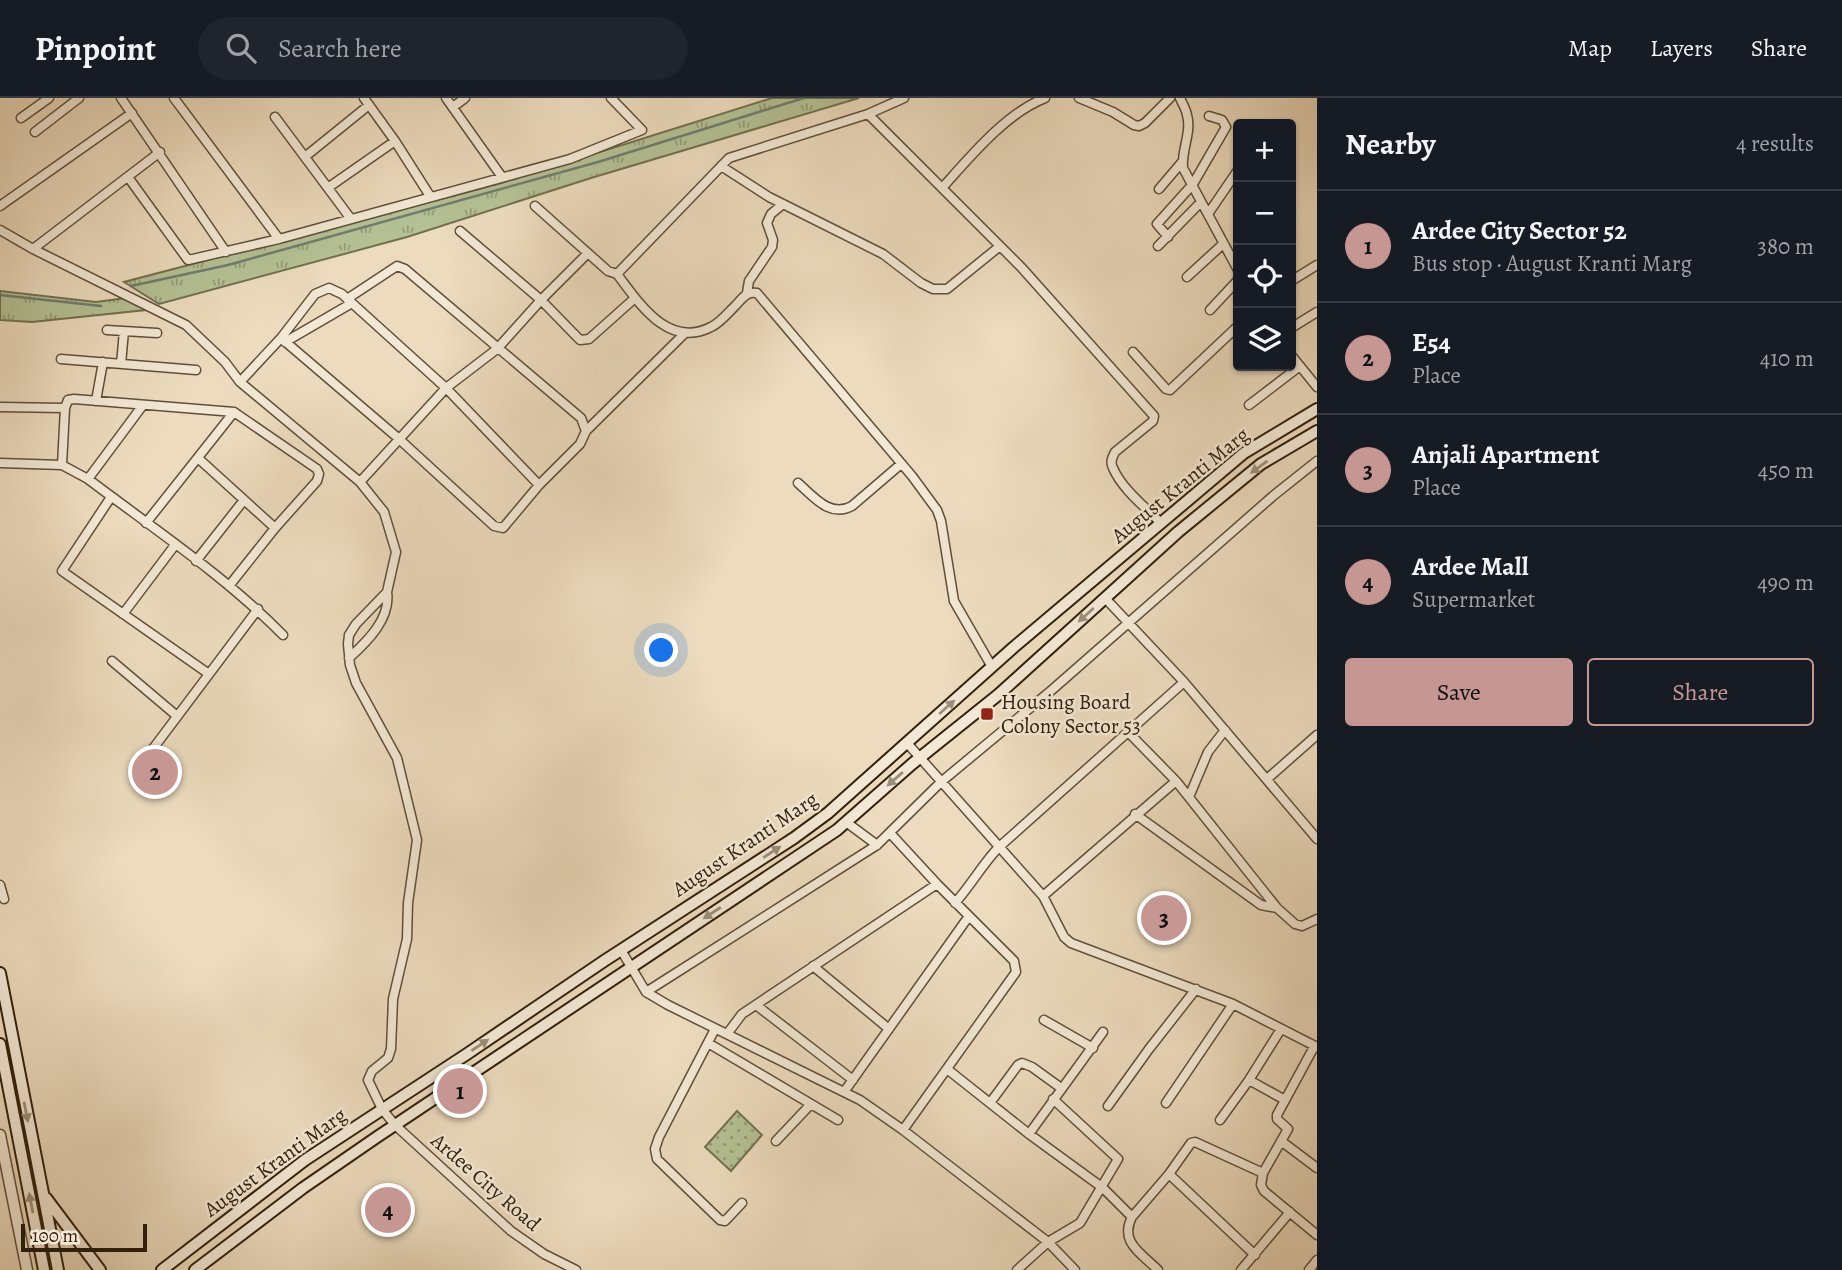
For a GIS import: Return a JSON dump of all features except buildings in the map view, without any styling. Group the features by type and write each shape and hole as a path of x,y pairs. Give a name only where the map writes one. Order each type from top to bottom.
{"main road":[{"name":"August Kranti Marg","path":"162,1270 305,1160 828,813 992,667 1244,453 1317,409"},
{"name":"August Kranti Marg","path":"195,1270 303,1188 846,822 920,757 998,695 1178,532 1261,464 1317,431"},
{"path":"0,973 58,1270"},
{"path":"0,1044 6,1101 44,1270"},
{"path":"42,1193 100,1270"}],"street":[{"path":"21,118 49,98"},
{"path":"35,132 79,98"},
{"path":"121,98 226,252"},
{"path":"174,98 279,239"},
{"path":"446,98 502,177"},
{"path":"453,107 465,98"},
{"path":"128,177 188,260 279,239 570,159 642,130 611,98"},
{"path":"617,274 729,158 868,114 904,98"},
{"path":"942,188 972,154 1004,125 1029,104 1045,98"},
{"path":"1080,98 1139,125 1145,123 1170,98"},
{"path":"1180,98 1188,116 1183,168 1223,244 1233,253"},
{"path":"306,156 367,102 430,196"},
{"path":"0,206 132,113"},
{"path":"868,114 1000,246 1154,416 1153,421 1115,452 1112,467 1135,497 1161,523"},
{"path":"1168,237 1157,224 1193,184 1226,127 1222,121 1209,116"},
{"path":"275,117 351,219"},
{"path":"329,187 395,141"},
{"path":"33,249 160,152"},
{"path":"1159,189 1182,162"},
{"path":"721,166 783,204 883,254 933,289 947,289 1000,246"},
{"path":"1208,214 1233,177"},
{"path":"1158,246 1201,202"},
{"path":"535,206 608,271 617,274 635,298 664,327 684,334 711,328 747,293 749,281 772,247 773,240 767,223 771,214 783,204"},
{"path":"0,230 186,325 225,362 240,382 360,482 384,512 396,552 387,592 387,611 364,644 349,658"},
{"path":"460,231 541,300 580,340 584,341 635,298"},
{"path":"1187,277 1223,244"},
{"path":"360,482 446,388 497,349 588,253"},
{"path":"1296,278 1317,265"},
{"path":"283,340 350,301 388,270 397,266 405,269 581,418 586,431"},
{"path":"1210,310 1233,285"},
{"path":"240,382 283,340 315,294 329,288 350,301 446,388 539,485"},
{"path":"747,293 757,293 937,510 954,601 992,667"},
{"path":"1296,325 1317,312"},
{"path":"107,330 157,333"},
{"path":"121,364 124,331"},
{"path":"1133,352 1166,389 1170,390 1233,331"},
{"path":"283,340 499,529 503,528 539,485 580,444 586,431 684,334"},
{"path":"61,359 196,370"},
{"path":"1296,361 1317,387"},
{"path":"96,401 103,362"},
{"path":"1249,405 1300,366"},
{"path":"62,465 65,408 68,400 234,412 317,469 317,481 229,586"},
{"path":"88,480 143,405"},
{"path":"0,407 65,408"},
{"path":"146,523 234,412"},
{"path":"199,459 275,528"},
{"path":"646,992 877,845 941,782 1317,461"},
{"path":"0,463 62,465 88,480 229,586 283,635"},
{"path":"798,483 822,505 845,510 901,464"},
{"path":"111,497 62,571 209,674"},
{"path":"196,561 244,500"},
{"path":"123,614 175,545"},
{"path":"349,658 349,635 387,592"},
{"path":"1105,598 1184,682 1317,839"},
{"path":"146,758 258,610"},
{"name":"Ardee City Road","path":"349,658 356,683 397,758 417,839 408,903 407,939 393,999 391,1049 388,1058 372,1071 368,1080 382,1109 395,1125 511,1231 544,1254 576,1270"},
{"path":"112,661 177,716"},
{"path":"956,903 998,848 1184,682"},
{"path":"1189,797 1208,752 1225,730"},
{"path":"1128,732 1189,797 1277,908 1294,924 1302,926 1317,919"},
{"path":"1266,779 1317,735"},
{"path":"907,743 1043,896 1064,937 1071,943 1233,1004 1315,1047 1277,1117 1287,1127 1263,1173 1261,1185 1264,1191 1317,1236"},
{"path":"1043,896 1175,781"},
{"path":"1135,814 1261,905 1277,908"},
{"path":"846,822 877,845"},
{"path":"890,833 1014,961 1016,972 903,1130"},
{"path":"727,1034 742,1014 937,884"},
{"path":"0,885 4,899"},
{"path":"844,1092 969,916"},
{"path":"621,950 646,992 844,1092 903,1130 1048,1242 1075,1270"},
{"path":"813,966 888,1028"},
{"path":"1108,1106 1196,989"},
{"path":"1166,1103 1233,1004"},
{"path":"756,1005 853,1080"},
{"path":"1044,1020 1093,1048"},
{"path":"715,1029 655,1149 657,1160 720,1220 725,1221 742,1203"},
{"path":"1220,1120 1281,1029"},
{"path":"1029,1134 1103,1032"},
{"path":"708,1043 838,1120"},
{"path":"990,1103 1022,1063 1061,1088"},
{"path":"947,1069 1103,1188 1132,1217"},
{"path":"1249,1080 1285,1100"},
{"path":"1017,1270 1048,1242 1080,1223 1118,1159 1053,1099"},
{"path":"776,1141 811,1104"},
{"path":"0,1135 27,1270"},
{"path":"1281,1141 1317,1168"},
{"path":"1158,1270 1129,1240 1127,1227 1191,1143 1195,1142 1263,1173"},
{"path":"1170,1174 1255,1255"},
{"path":"1241,1270 1290,1212"},
{"path":"1309,1270 1317,1260"}],"green space":[{"path":"772,98 859,98 591,178 407,237 159,304 124,282 498,184"},
{"path":"0,291 96,302 126,298 146,310 32,322 0,320"},
{"path":"737,1111 762,1135 731,1171 705,1147"}],"waterway":[{"path":"131,286 228,265 598,162 804,98"},
{"path":"0,295 101,306"}],"place":[{"name":"Housing Board Colony Sector 53","path":"987,714"},
{"name":"E54","path":"155,772"},
{"name":"Anjali Apartment","path":"1164,918"},
{"name":"Ardee City Sector 52","path":"460,1091"},
{"name":"Ardee Mall","path":"388,1210"}]}
